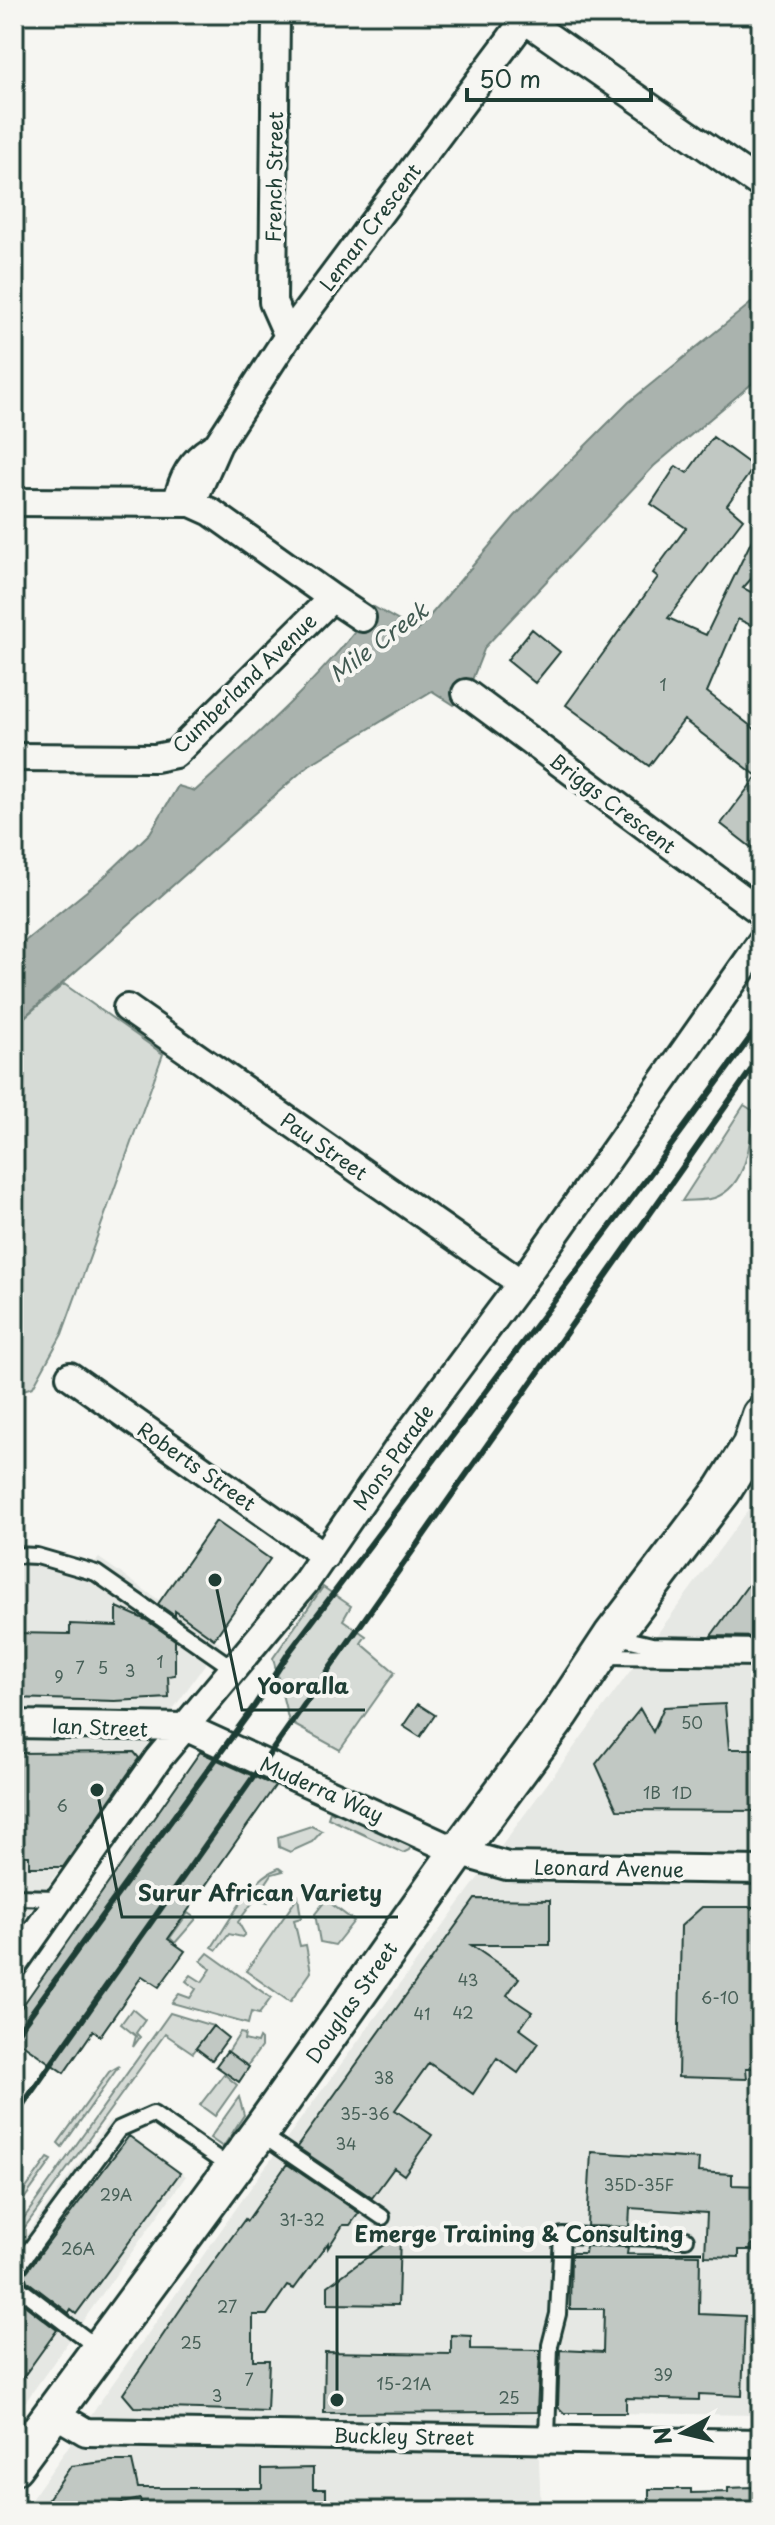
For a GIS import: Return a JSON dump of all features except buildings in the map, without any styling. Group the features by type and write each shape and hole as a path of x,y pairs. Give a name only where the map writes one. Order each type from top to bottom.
{"main road":[{"name":"Douglas Street","path":"15,2463 259,2133 606,1646 723,1490 758,1436"}],"street":[{"name":"French Street","path":"276,14 273,302 288,336"},
{"name":"Leman Crescent","path":"185,502 183,478 195,460 218,444 288,336 527,17"},
{"path":"527,17 761,185"},
{"path":"14,502 185,502"},
{"name":"Cumberland Avenue","path":"14,757 155,758 175,754 332,598 211,512 185,502"},
{"path":"332,598 362,618"},
{"name":"Briggs Crescent","path":"466,693 761,912"},
{"name":"Mons Parade","path":"14,1964 158,1759 325,1556 398,1448 521,1283 761,942"},
{"name":"Pau Street","path":"127,1008 521,1283"},
{"name":"Roberts Street","path":"70,1376 325,1556"},
{"name":"Ian Street","path":"14,1724 185,1727"},
{"name":"Muderra Way","path":"185,1727 458,1852"},
{"name":"Leonard Avenue","path":"458,1852 507,1866 761,1870"},
{"name":"Buckley Street","path":"52,2412 86,2432 761,2443"}],"lane":[{"path":"14,1555 37,1556 96,1573 234,1669"},
{"path":"606,1646 761,1647"},
{"path":"606,1646 761,1658"},
{"path":"14,1897 59,1898"},
{"path":"99,2349 19,2288 14,2278 15,2270 119,2129 153,2114 232,2168"},
{"path":"259,2133 382,2217"},
{"path":"547,2438 550,2345 558,2314 562,2235 686,2239"}],"shaded area":[{"path":"64,984 163,1054 62,1334 33,1387 14,1393 14,1026"},
{"path":"744,1105 752,1110 751,1135 741,1173 734,1184 714,1198 682,1201"},
{"path":"761,1493 761,2415 537,2412 541,2511 23,2511 264,2169"},
{"path":"14,1541 93,1564 99,1558 220,1643 14,1934"},
{"path":"323,1587 351,1606 343,1620 366,1636 361,1643 395,1672 340,1750 289,1722 273,1658"},
{"path":"330,1812 351,1816 411,1846 403,1853 328,1818"},
{"path":"311,1826 322,1831 312,1842 290,1852 279,1847 278,1837"},
{"path":"279,1868 283,1871 272,1874 264,1886 272,1896 268,1902 256,1898 238,1922 245,1934 242,1937 229,1934 217,1950 212,1947 250,1891"},
{"path":"298,1897 301,1918 294,1920 300,1946 306,1945 311,1972 290,2002 246,1971"},
{"path":"326,1900 354,1921 335,1945 320,1942 315,1914"},
{"path":"188,1913 196,1919 175,1943 170,1938"},
{"path":"208,1953 271,1998 259,2014 251,2012 248,2024 172,2003 179,1994 190,1998 196,1989 186,1981 191,1975 202,1982 211,1969 201,1961"},
{"path":"132,2009 145,2020 136,2033 140,2037 133,2047 136,2036 121,2024"},
{"path":"170,2013 213,2026 193,2053 165,2034 14,2242 14,2232"},
{"path":"240,2033 245,2034 244,2040 257,2043 259,2038 261,2040 261,2047 247,2066 228,2052"},
{"path":"119,2066 62,2147 58,2143 109,2072"},
{"path":"224,2074 237,2085 215,2116 200,2105"},
{"path":"239,2097 244,2115 223,2147 210,2138"},
{"path":"110,2120 186,2176 14,2418 14,2251"},
{"path":"48,2158 52,2160 14,2213 14,2205"}],"water":[{"name":"Mile Creek","path":"761,295 761,376 654,466 485,647 472,680 454,705 432,691 309,765 14,1026 14,950 104,877 150,833 178,786 195,791 243,748 312,681 374,607 417,631 515,516 629,402"}],"railway":[{"path":"14,2037 255,1705 290,1651 761,1023"},
{"path":"14,2117 761,1056"}],"place":[{"name":"Yooralla","path":"215,1580"},
{"name":"Surur African Variety","path":"97,1790"},
{"name":"Emerge Training & Consulting","path":"337,2400"}]}
